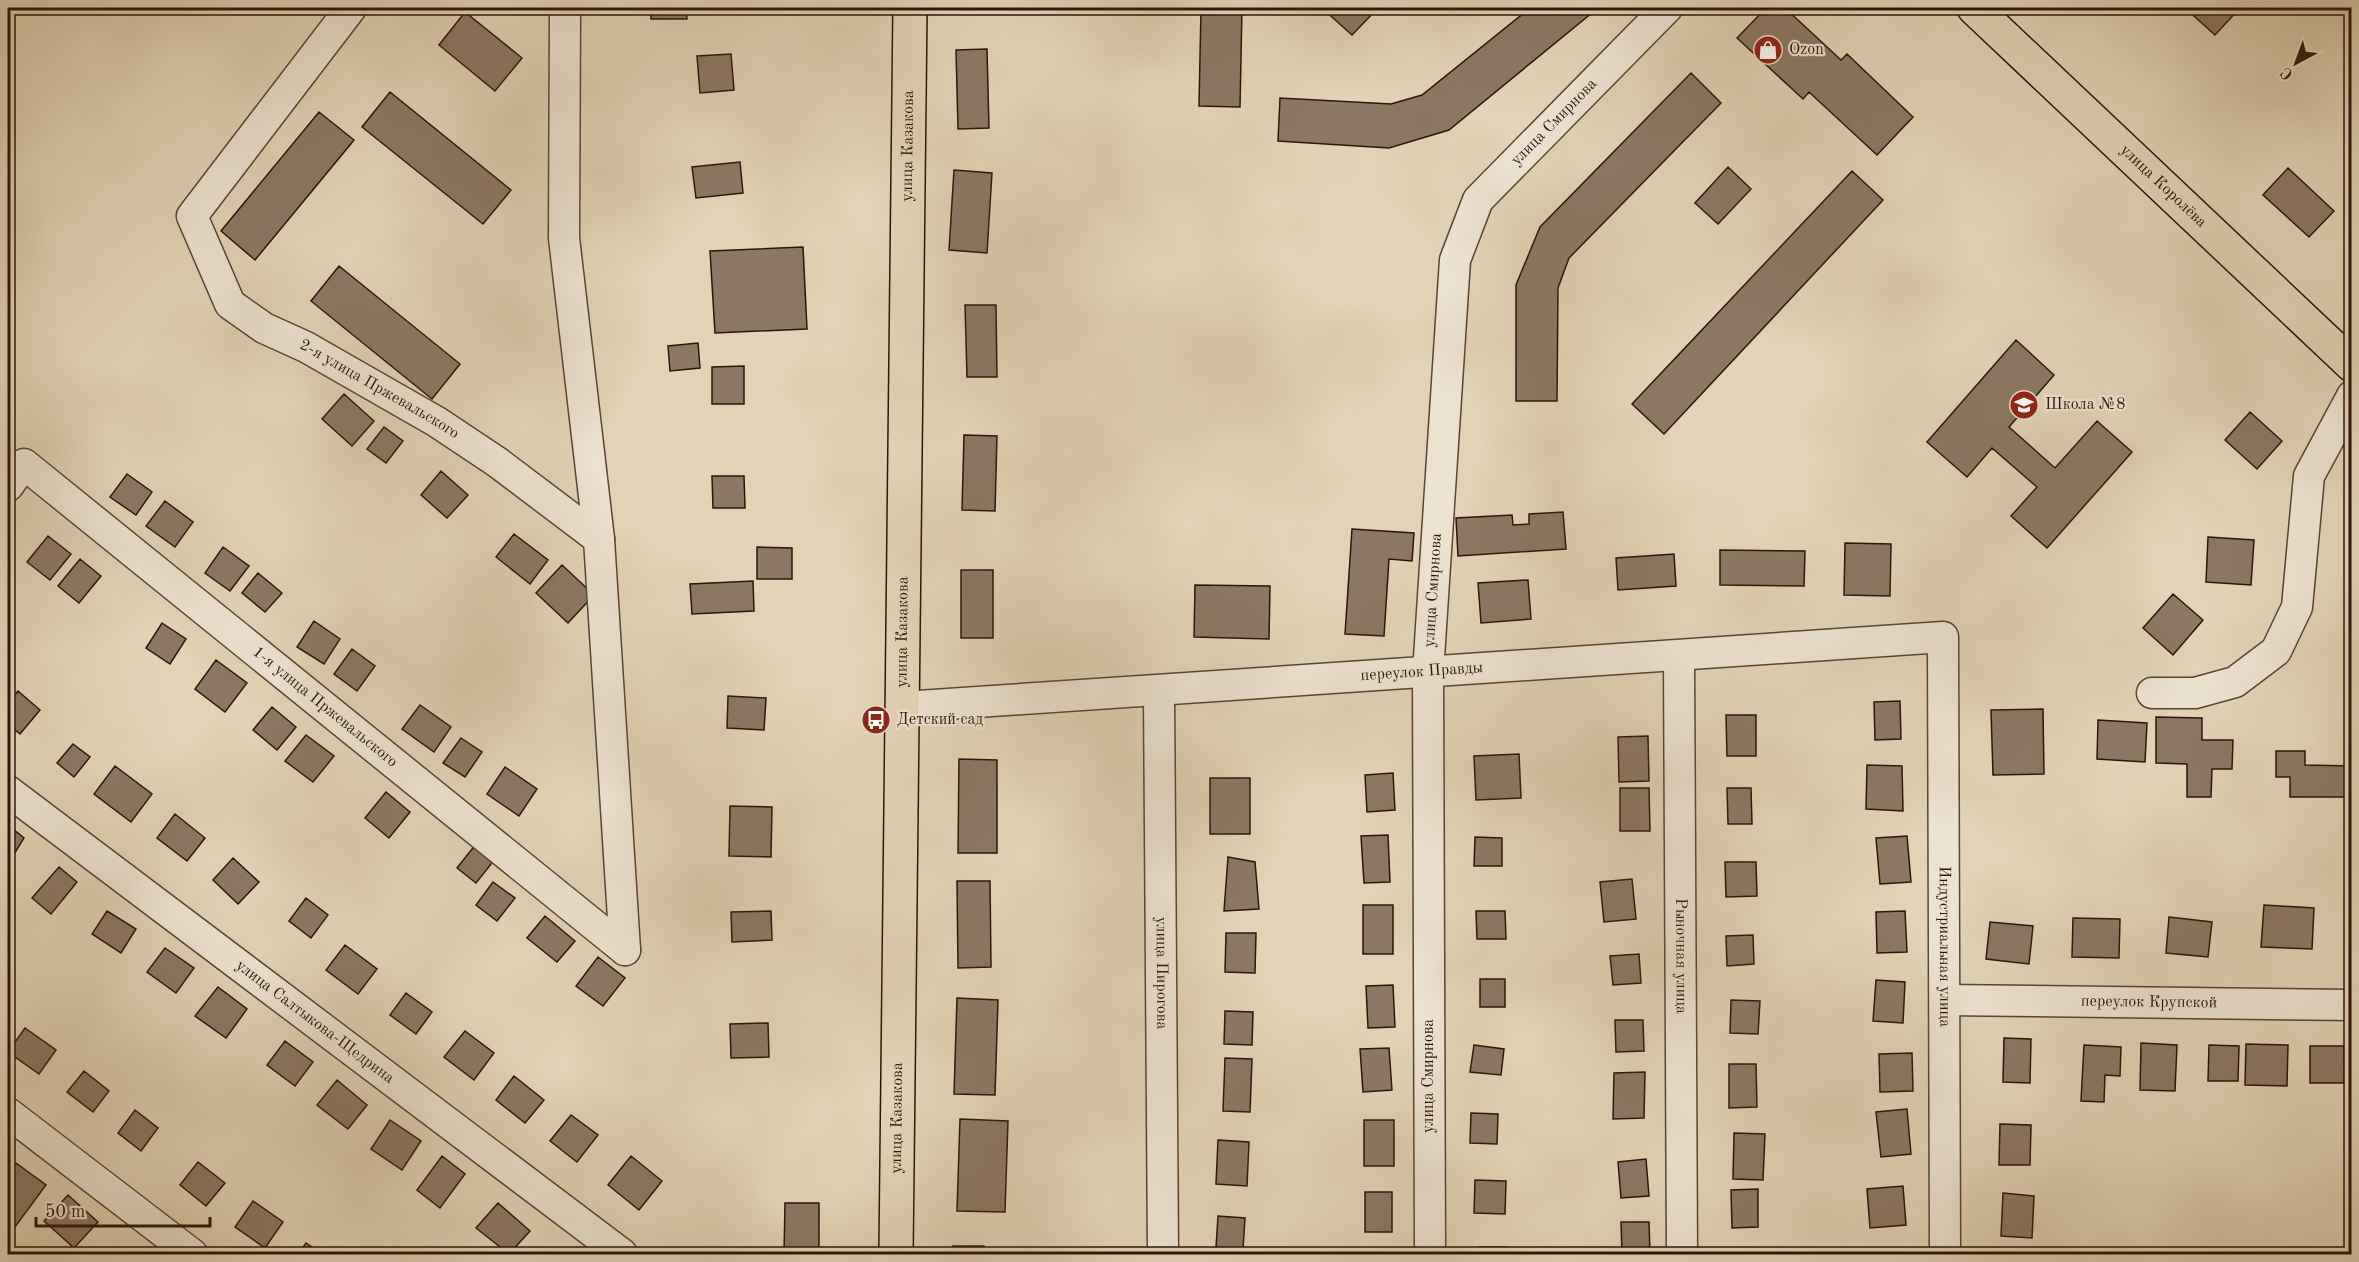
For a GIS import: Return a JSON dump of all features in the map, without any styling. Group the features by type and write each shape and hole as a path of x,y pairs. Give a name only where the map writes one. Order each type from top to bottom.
{"main road":[{"name":"улица Казакова","path":"896,1254 910,8"},
{"name":"улица Королёва","path":"1974,8 2352,365"}],"street":[{"name":"2-я улица Пржевальского","path":"351,8 192,216 230,304 264,328 306,347 437,422 497,462 599,539"},
{"path":"566,8 564,238 599,539"},
{"name":"улица Смирнова","path":"1430,1254 1428,673 1455,260 1478,200 1666,8"},
{"path":"2152,693 2194,693 2235,682 2276,651 2297,607 2308,476 2352,396"},
{"name":"1-я улица Пржевальского","path":"16,475 625,950 599,539"},
{"name":"переулок Правды","path":"903,707 1943,637"},
{"name":"Индустриальная улица","path":"1943,637 1946,1254"},
{"name":"Рыночная улица","path":"1678,656 1682,1254"},
{"name":"улица Пирогова","path":"1159,691 1162,1254"},
{"name":"улица Салтыкова-Щедрина","path":"8,791 622,1254"},
{"name":"переулок Крупской","path":"1945,1000 2352,1005"},
{"path":"8,1113 192,1254"}],"building":[{"path":"651,8 686,8 687,19 651,19"},
{"path":"1201,8 1242,8 1240,107 1199,106"},
{"path":"1322,8 1378,8 1352,35"},
{"path":"1530,8 1598,8 1449,130 1389,148 1278,141 1280,98 1391,104 1422,95"},
{"path":"1766,8 1785,8 1841,60 1847,54 1913,117 1877,155 1809,92 1803,99 1737,38"},
{"path":"2185,8 2240,8 2215,35"},
{"path":"465,12 522,58 495,91 439,45"},
{"path":"987,49 989,128 958,129 956,50"},
{"path":"731,54 734,90 700,93 697,56"},
{"path":"1691,73 1721,103 1569,258 1558,288 1557,401 1516,401 1516,285 1540,227"},
{"path":"390,92 511,190 483,224 362,127"},
{"path":"319,112 354,140 255,260 221,231"},
{"path":"740,162 743,193 696,198 692,167"},
{"path":"1728,167 1751,189 1718,224 1695,203"},
{"path":"2288,168 2334,211 2309,237 2263,195"},
{"path":"954,170 992,173 987,253 949,250"},
{"path":"1852,171 1883,200 1664,434 1632,404"},
{"path":"803,247 807,329 715,333 710,251"},
{"path":"339,266 460,364 432,399 311,301"},
{"path":"965,305 996,305 997,377 967,377"},
{"path":"2016,340 2054,375 2009,427 2055,468 2097,421 2132,452 2047,548 2011,516 2037,487 1992,448 1967,477 1927,442"},
{"path":"698,343 700,368 670,371 668,346"},
{"path":"744,366 744,404 712,404 712,367"},
{"path":"344,394 374,421 352,446 322,419"},
{"path":"2250,412 2282,441 2257,469 2225,440"},
{"path":"384,427 403,441 386,463 367,449"},
{"path":"964,435 997,436 995,511 962,510"},
{"path":"441,471 468,495 447,518 421,495"},
{"path":"127,474 152,492 136,515 110,497"},
{"path":"712,476 744,476 745,508 713,508"},
{"path":"165,501 193,522 175,547 146,526"},
{"path":"1563,512 1566,549 1458,556 1456,518 1512,515 1513,525 1529,524 1529,514"},
{"path":"1352,529 1414,533 1412,561 1389,559 1384,636 1345,634"},
{"path":"514,534 548,560 530,584 496,557"},
{"path":"48,536 71,554 50,580 27,562"},
{"path":"2208,537 2254,540 2251,585 2206,582"},
{"path":"1845,543 1891,544 1890,596 1844,595"},
{"path":"223,547 249,566 230,591 205,573"},
{"path":"757,547 792,548 792,579 757,579"},
{"path":"1720,550 1805,551 1804,586 1720,585"},
{"path":"1674,554 1676,586 1618,590 1616,558"},
{"path":"80,559 101,576 79,603 58,586"},
{"path":"562,565 594,595 568,623 536,593"},
{"path":"961,570 993,570 993,638 961,638"},
{"path":"258,573 282,593 265,612 242,593"},
{"path":"1528,580 1531,619 1481,623 1478,583"},
{"path":"753,581 754,611 692,614 690,584"},
{"path":"1195,585 1270,586 1269,639 1194,637"},
{"path":"2173,594 2203,620 2173,655 2143,628"},
{"path":"314,621 340,639 324,664 297,647"},
{"path":"162,623 186,639 170,664 146,648"},
{"path":"352,649 375,666 357,691 334,674"},
{"path":"216,660 247,683 225,712 195,689"},
{"path":"18,691 40,710 20,734 8,724 8,703"},
{"path":"728,696 766,698 764,730 727,728"},
{"path":"1900,701 1901,739 1875,740 1874,702"},
{"path":"420,705 451,727 434,752 402,729"},
{"path":"272,707 296,727 277,750 253,730"},
{"path":"2043,709 2044,774 1993,775 1991,710"},
{"path":"1726,715 1756,715 1756,756 1727,756"},
{"path":"2156,717 2202,718 2202,740 2233,740 2232,769 2212,769 2211,797 2187,797 2187,764 2156,763"},
{"path":"2098,720 2147,723 2145,762 2097,759"},
{"path":"306,735 334,756 313,782 285,761"},
{"path":"1648,736 1649,781 1619,782 1618,737"},
{"path":"461,738 482,752 465,777 443,763"},
{"path":"73,744 90,757 74,777 57,763"},
{"path":"2276,751 2305,751 2305,765 2352,766 2352,797 2290,797 2290,777 2276,777"},
{"path":"1519,754 1521,798 1476,800 1474,756"},
{"path":"959,759 997,760 997,853 958,853"},
{"path":"1867,765 1902,766 1903,811 1866,809"},
{"path":"115,766 152,794 131,822 94,794"},
{"path":"505,767 537,789 519,816 487,794"},
{"path":"1393,773 1395,810 1367,812 1365,775"},
{"path":"1210,778 1250,778 1250,834 1210,834"},
{"path":"1620,788 1649,788 1650,831 1620,831"},
{"path":"1727,788 1751,788 1752,824 1728,824"},
{"path":"386,792 410,812 389,838 365,818"},
{"path":"730,806 772,807 771,857 729,856"},
{"path":"175,814 205,838 187,861 157,838"},
{"path":"8,825 24,838 8,864"},
{"path":"1388,835 1390,882 1364,883 1361,836"},
{"path":"1907,836 1911,882 1880,884 1876,838"},
{"path":"1475,837 1502,838 1502,866 1474,866"},
{"path":"476,844 495,859 476,883 457,868"},
{"path":"1228,857 1255,862 1259,909 1224,911"},
{"path":"233,858 259,882 238,904 213,880"},
{"path":"1725,862 1756,862 1757,896 1726,897"},
{"path":"59,867 77,882 51,914 32,898"},
{"path":"1632,879 1636,919 1604,922 1600,882"},
{"path":"957,881 990,881 991,967 958,968"},
{"path":"493,882 515,898 497,921 476,905"},
{"path":"306,898 328,915 311,938 289,921"},
{"path":"1363,905 1393,905 1393,954 1363,954"},
{"path":"2264,905 2314,908 2312,949 2261,947"},
{"path":"107,911 136,929 121,953 92,934"},
{"path":"771,911 772,940 732,942 731,912"},
{"path":"1476,911 1505,911 1506,939 1477,939"},
{"path":"1905,911 1907,952 1877,953 1876,912"},
{"path":"545,916 575,941 557,962 527,938"},
{"path":"2169,917 2212,922 2208,957 2166,953"},
{"path":"2073,918 2120,919 2119,958 2072,957"},
{"path":"1990,922 2033,926 2029,964 1986,959"},
{"path":"1226,933 1256,933 1255,973 1225,972"},
{"path":"1753,935 1754,964 1727,966 1726,936"},
{"path":"345,945 377,969 358,994 326,970"},
{"path":"165,948 194,968 176,993 147,972"},
{"path":"1639,954 1641,983 1613,985 1610,956"},
{"path":"598,957 625,978 603,1006 576,986"},
{"path":"1480,979 1505,979 1505,1007 1480,1007"},
{"path":"1876,980 1905,982 1903,1023 1873,1021"},
{"path":"1393,985 1395,1027 1368,1028 1366,986"},
{"path":"218,987 247,1009 226,1038 195,1016"},
{"path":"406,993 432,1012 416,1034 390,1015"},
{"path":"957,998 998,1000 995,1095 954,1094"},
{"path":"1731,1000 1760,1001 1758,1034 1730,1033"},
{"path":"1225,1011 1253,1012 1252,1045 1224,1044"},
{"path":"1615,1020 1643,1020 1644,1051 1616,1052"},
{"path":"768,1023 769,1057 731,1058 730,1024"},
{"path":"25,1028 56,1050 39,1074 8,1052"},
{"path":"465,1031 494,1053 474,1080 444,1057"},
{"path":"2004,1038 2031,1039 2030,1083 2003,1082"},
{"path":"285,1041 313,1062 295,1086 267,1065"},
{"path":"2141,1043 2177,1045 2175,1091 2140,1090"},
{"path":"2246,1044 2288,1045 2287,1086 2245,1085"},
{"path":"1474,1045 1504,1049 1501,1075 1470,1072"},
{"path":"2084,1045 2121,1047 2120,1076 2105,1075 2104,1102 2081,1101"},
{"path":"2209,1045 2239,1046 2238,1081 2208,1081"},
{"path":"2310,1046 2344,1046 2344,1083 2310,1083"},
{"path":"1389,1048 1392,1090 1363,1092 1360,1049"},
{"path":"1912,1053 1913,1091 1880,1092 1879,1054"},
{"path":"1225,1058 1252,1059 1250,1112 1223,1111"},
{"path":"1729,1064 1756,1064 1757,1107 1729,1108"},
{"path":"84,1071 109,1091 93,1112 67,1092"},
{"path":"1645,1072 1644,1118 1613,1119 1614,1073"},
{"path":"514,1076 544,1100 525,1123 496,1100"},
{"path":"337,1080 367,1105 348,1129 317,1105"},
{"path":"1907,1109 1911,1154 1881,1157 1876,1112"},
{"path":"135,1110 158,1128 141,1151 118,1133"},
{"path":"1471,1113 1498,1114 1497,1144 1470,1143"},
{"path":"571,1115 598,1135 577,1162 550,1141"},
{"path":"960,1119 1008,1121 1005,1212 957,1211"},
{"path":"390,1120 421,1141 402,1170 371,1149"},
{"path":"1364,1120 1394,1120 1394,1166 1364,1166"},
{"path":"2000,1124 2031,1125 2030,1165 1999,1165"},
{"path":"1734,1133 1765,1134 1763,1180 1733,1179"},
{"path":"1218,1140 1249,1142 1247,1186 1216,1184"},
{"path":"442,1156 465,1174 440,1208 417,1190"},
{"path":"631,1156 662,1181 639,1210 608,1185"},
{"path":"1646,1159 1649,1196 1621,1198 1618,1162"},
{"path":"198,1162 225,1183 206,1206 180,1185"},
{"path":"16,1163 46,1185 12,1231 8,1228 8,1174"},
{"path":"1475,1180 1506,1181 1505,1214 1474,1213"},
{"path":"1903,1186 1906,1225 1870,1228 1867,1189"},
{"path":"1758,1189 1758,1227 1732,1228 1731,1190"},
{"path":"1365,1192 1392,1192 1392,1232 1365,1232"},
{"path":"2003,1193 2034,1196 2032,1238 2001,1236"},
{"path":"68,1195 98,1222 74,1248 44,1221"},
{"path":"253,1201 283,1222 265,1248 235,1227"},
{"path":"498,1203 530,1231 509,1254 476,1228"},
{"path":"785,1203 819,1203 819,1254 784,1254"},
{"path":"1218,1216 1245,1218 1243,1249 1216,1247"},
{"path":"1621,1222 1649,1222 1650,1254 1622,1254"},
{"path":"306,1243 322,1254 298,1254"},
{"path":"953,1246 984,1246 985,1254 953,1254"},
{"path":"1479,1247 1506,1247 1506,1254 1479,1254"}],"place":[{"name":"Ozon","path":"1768,50"},
{"name":"Школа №8","path":"2024,405"},
{"name":"Детский сад","path":"876,720"}]}
